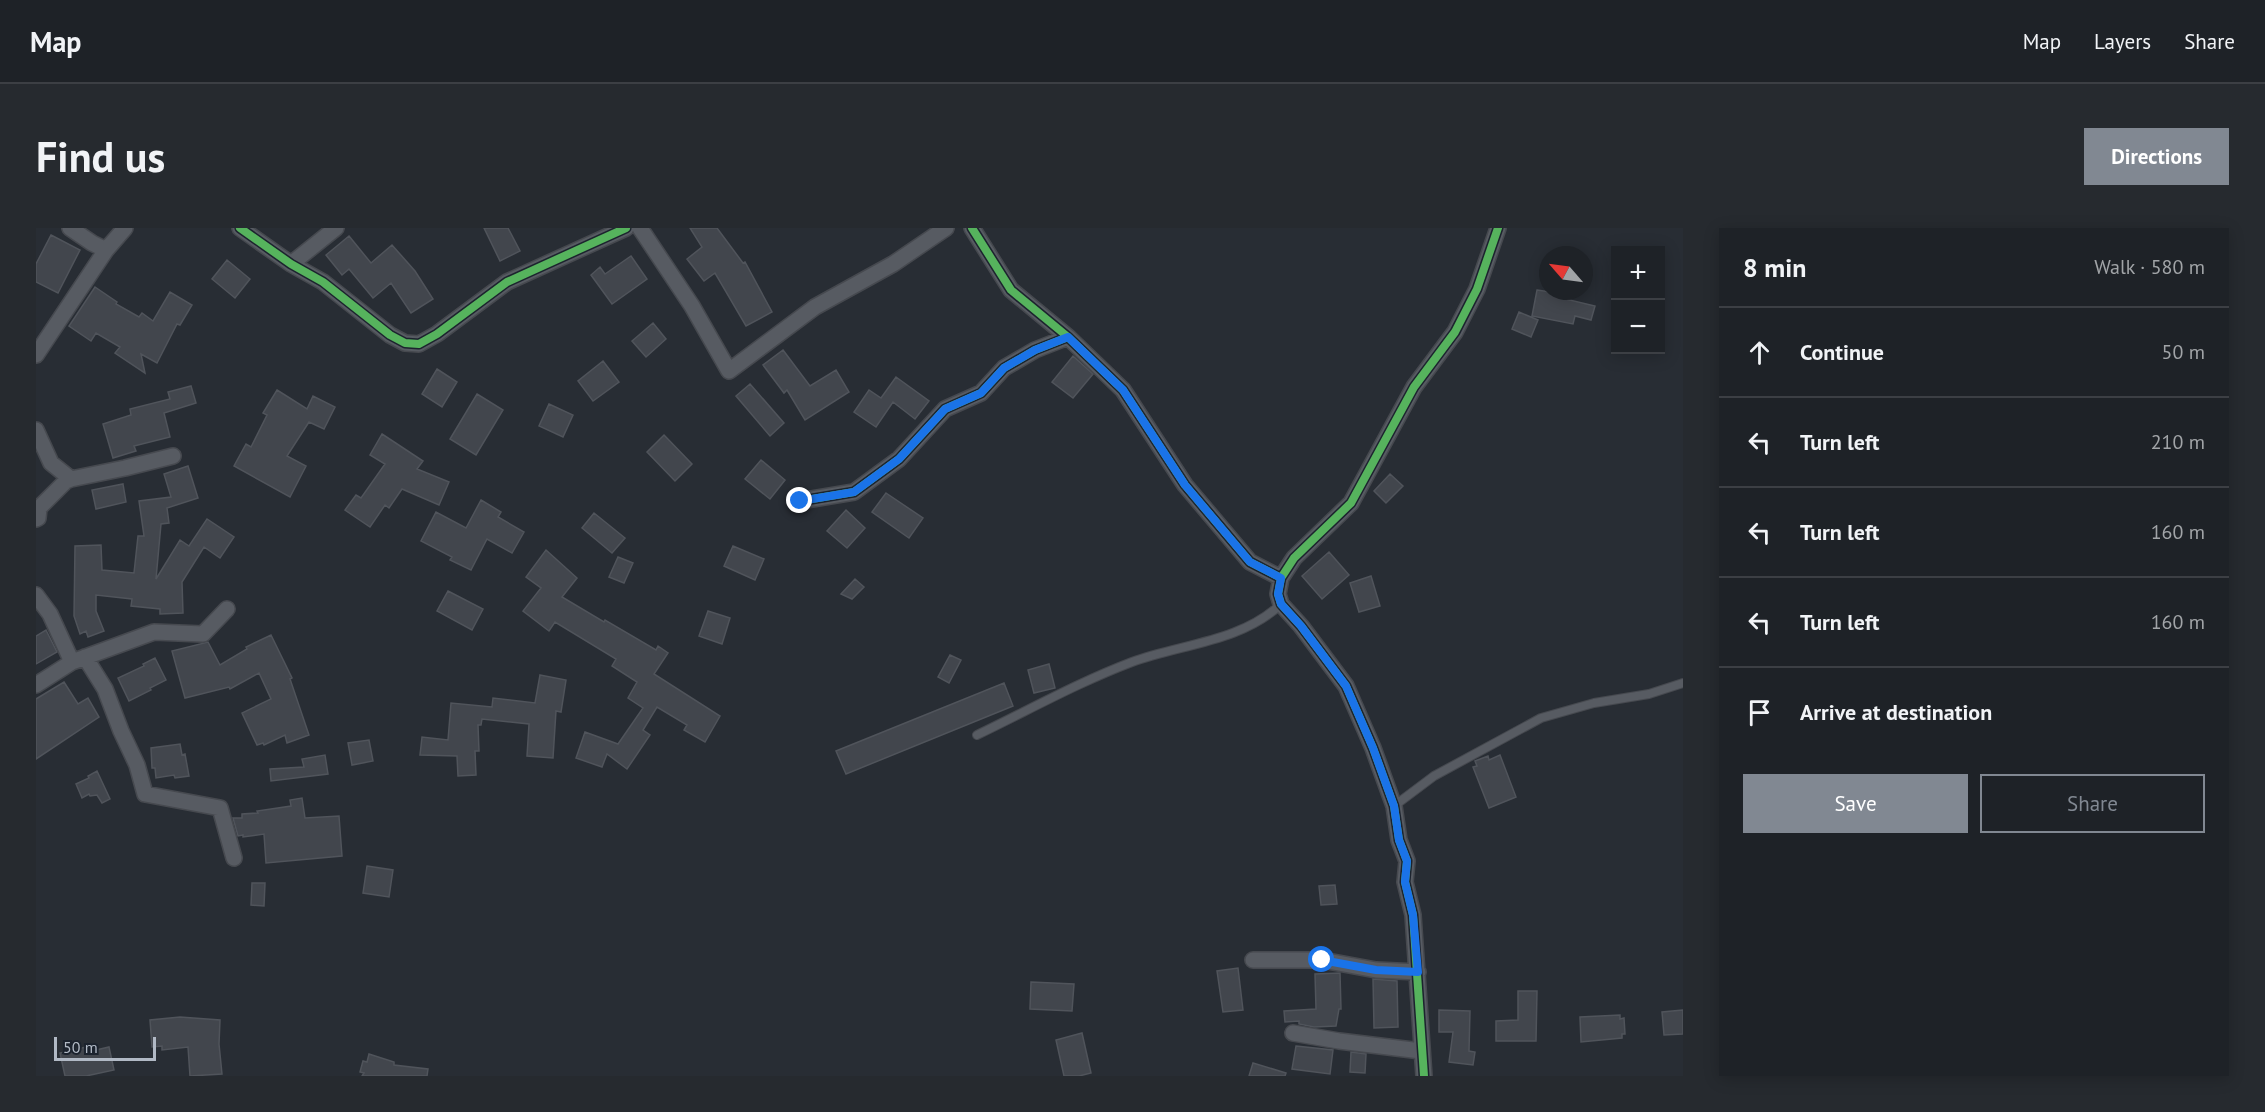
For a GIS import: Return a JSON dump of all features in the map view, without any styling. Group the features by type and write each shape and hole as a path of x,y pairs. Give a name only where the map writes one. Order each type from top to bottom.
{"street":[{"path":"70,228 92,243 106,249"},
{"path":"36,355 106,249 125,228"},
{"path":"240,228 291,264 323,282 390,335 405,343 419,344 437,334 507,282 626,228"},
{"path":"291,264 336,228"},
{"path":"640,228 692,306 729,371 815,307 893,264 946,228"},
{"path":"972,228 1011,290 1068,337 1123,390 1185,485 1250,562 1281,578"},
{"path":"1424,1076 1413,915 1405,882 1407,861 1399,840 1394,806 1373,748 1346,686 1301,626 1281,604 1278,594 1281,578 1294,558 1351,503 1414,387 1455,332 1477,289 1498,228"},
{"path":"800,501 854,492 899,459 945,409 981,393 1004,368 1035,350 1068,337"},
{"path":"36,430 51,463 71,479"},
{"path":"36,519 39,508 66,481 173,456"},
{"path":"36,594 78,659 105,689 137,765 145,794 220,808 234,858"},
{"path":"36,685 78,659 154,632 203,634 227,609"},
{"path":"1254,960 1322,960 1376,970 1418,972"},
{"path":"1293,1033 1421,1051"}],"lane":[{"path":"977,735 1093,677 1134,661 1220,639 1271,614 1281,604"},
{"path":"1394,806 1434,776 1541,718 1594,703 1649,694 1683,683"}],"building":[{"path":"484,228 508,228 520,251 500,261"},
{"path":"690,228 717,228 743,263 745,262 772,312 746,326 715,273 704,281 687,259 702,247"},
{"path":"51,235 80,250 58,293 36,282 36,264"},
{"path":"349,236 371,263 392,245 415,271 433,299 411,313 391,283 373,298 349,269 342,275 326,255"},
{"path":"631,256 647,279 612,304 591,275 600,267 605,274"},
{"path":"227,260 250,279 235,298 212,279"},
{"path":"95,287 117,302 116,304 139,317 142,313 153,321 170,292 192,305 180,325 177,324 157,363 141,354 145,373 115,353 120,347 96,333 91,341 69,326"},
{"path":"1537,290 1539,290 1539,300 1570,300 1595,306 1591,320 1575,316 1573,324 1532,316"},
{"path":"1519,312 1538,320 1531,337 1512,329"},
{"path":"653,323 666,339 646,357 632,341"},
{"path":"783,350 810,386 836,370 849,392 805,420 787,390 784,393 763,365"},
{"path":"1073,356 1093,374 1073,398 1052,382"},
{"path":"603,361 619,382 593,401 578,381"},
{"path":"437,369 457,382 442,407 422,394"},
{"path":"896,377 929,401 915,419 893,402 876,427 854,412 869,390 881,398"},
{"path":"750,384 784,423 770,436 736,396"},
{"path":"191,386 196,403 164,413 170,437 134,446 136,451 113,458 103,424 131,415 130,409 170,399 168,392"},
{"path":"277,390 307,409 313,396 335,407 324,429 309,422 287,456 306,466 290,497 234,466 246,444 251,447 267,415 263,413"},
{"path":"477,394 503,410 476,455 450,439"},
{"path":"549,404 573,415 563,437 539,426"},
{"path":"382,434 423,461 417,469 449,482 439,505 402,489 389,508 385,505 370,527 345,510 356,495 361,498 385,464 370,455"},
{"path":"664,435 692,464 675,481 647,452"},
{"path":"761,460 785,480 770,499 745,479"},
{"path":"188,466 198,498 167,508 169,523 161,524 156,579 180,540 189,546 207,519 234,537 220,558 204,547 182,582 183,613 160,614 160,609 131,606 132,599 96,595 96,611 104,631 88,637 86,631 80,634 74,616 75,546 101,545 102,570 134,573 138,536 144,536 139,501 171,497 164,474"},
{"path":"1390,474 1403,486 1386,503 1374,491"},
{"path":"123,484 126,502 96,509 92,490"},
{"path":"886,493 923,518 909,538 872,512"},
{"path":"481,500 501,512 498,517 524,532 512,553 487,539 471,570 450,560 452,557 421,541 436,512 466,528"},
{"path":"846,510 865,528 847,548 827,531"},
{"path":"594,513 625,538 612,553 582,528"},
{"path":"733,546 764,559 755,580 724,566"},
{"path":"546,550 577,578 562,597 656,650 658,646 668,653 654,674 720,716 705,742 684,730 687,725 657,707 643,730 650,735 627,769 607,754 602,767 576,758 585,732 618,744 643,708 628,698 637,682 612,666 616,659 555,622 549,631 523,611 541,588 526,577"},
{"path":"1329,552 1349,575 1322,599 1302,576"},
{"path":"618,557 633,563 624,583 609,577"},
{"path":"1371,576 1380,606 1359,612 1350,583"},
{"path":"855,579 864,587 852,599 841,594"},
{"path":"448,591 483,609 472,630 437,611"},
{"path":"708,611 730,618 722,644 699,636"},
{"path":"46,630 57,652 36,664 36,636"},
{"path":"271,635 292,678 290,679 309,735 287,743 285,735 264,745 263,743 257,745 242,713 271,699 259,673 230,689 229,687 185,698 172,651 208,642 220,665 247,649 246,647"},
{"path":"950,655 961,660 949,683 938,677"},
{"path":"155,658 166,680 129,701 118,678 144,666 143,664"},
{"path":"1049,664 1055,688 1034,693 1028,670"},
{"path":"540,675 566,680 561,712 556,711 553,758 527,756 529,724 482,719 481,725 478,725 479,751 475,751 476,775 458,776 457,756 420,755 422,737 448,740 451,703 492,707 493,698 535,703"},
{"path":"64,682 78,704 88,698 99,717 36,759 36,699"},
{"path":"1004,683 1013,706 846,774 836,751"},
{"path":"369,740 373,761 352,765 348,743"},
{"path":"180,744 182,755 185,754 189,776 175,778 174,775 156,778 155,768 152,768 151,748"},
{"path":"325,755 328,774 271,781 270,769 304,767 302,759"},
{"path":"1500,755 1516,797 1489,808 1473,767 1477,766 1475,761 1488,756 1489,760"},
{"path":"97,771 110,799 102,803 97,795 90,796 89,794 82,798 76,784"},
{"path":"302,798 305,818 339,816 342,856 266,863 264,834 238,836 233,818 242,818 242,814 291,806 290,800"},
{"path":"367,866 393,870 389,897 363,893"},
{"path":"252,883 265,883 264,906 251,905"},
{"path":"1335,885 1337,904 1321,905 1319,886"},
{"path":"1238,968 1243,1010 1223,1012 1217,971"},
{"path":"1340,973 1341,1009 1339,1009 1336,1026 1314,1027 1299,1024 1299,1021 1285,1022 1284,1011 1316,1009 1315,974"},
{"path":"1373,979 1397,981 1398,1027 1374,1028"},
{"path":"1031,982 1074,984 1072,1011 1030,1009"},
{"path":"1518,991 1537,991 1536,1041 1496,1041 1496,1021 1518,1020"},
{"path":"1439,1010 1470,1011 1469,1051 1475,1052 1473,1065 1449,1062 1453,1032 1439,1032"},
{"path":"1683,1010 1683,1034 1664,1035 1662,1012"},
{"path":"1620,1015 1620,1019 1624,1018 1625,1034 1622,1034 1622,1038 1581,1042 1580,1017"},
{"path":"180,1017 220,1020 219,1044 222,1074 190,1076 188,1047 162,1050 162,1046 152,1047 150,1020"},
{"path":"1082,1033 1091,1073 1064,1076 1056,1040"},
{"path":"95,1045 96,1050 109,1047 114,1070 86,1076 65,1076 60,1053"},
{"path":"1296,1046 1333,1050 1330,1074 1292,1069"},
{"path":"1351,1052 1366,1054 1365,1073 1350,1072"},
{"path":"369,1054 394,1062 394,1065 428,1069 427,1076 362,1076 364,1073 360,1072 363,1061 367,1062"},
{"path":"1253,1063 1286,1073 1285,1076 1249,1076"}],"cycle path":[{"path":"240,228 291,264 323,282 390,335 405,343 419,344 437,334 507,282 626,228"},
{"path":"972,228 1011,290 1068,337 1123,390 1185,485 1250,562 1281,578"},
{"path":"1424,1076 1413,915 1405,882 1407,861 1399,840 1394,806 1373,748 1346,686 1301,626 1281,604 1278,594 1281,578 1294,558 1351,503 1414,387 1455,332 1477,289 1498,228"},
{"path":"800,501 854,492 899,459 945,409 981,393 1004,368 1035,350 1068,337"}],"route":[{"path":"800,501 854,492 899,459 945,409 981,393 1004,368 1035,350 1068,337 1123,390 1185,485 1250,562 1281,578 1278,594 1281,604 1320,649 1346,686 1373,748 1394,806 1399,840 1407,861 1405,882 1413,915 1418,972 1376,970 1322,960"}]}
